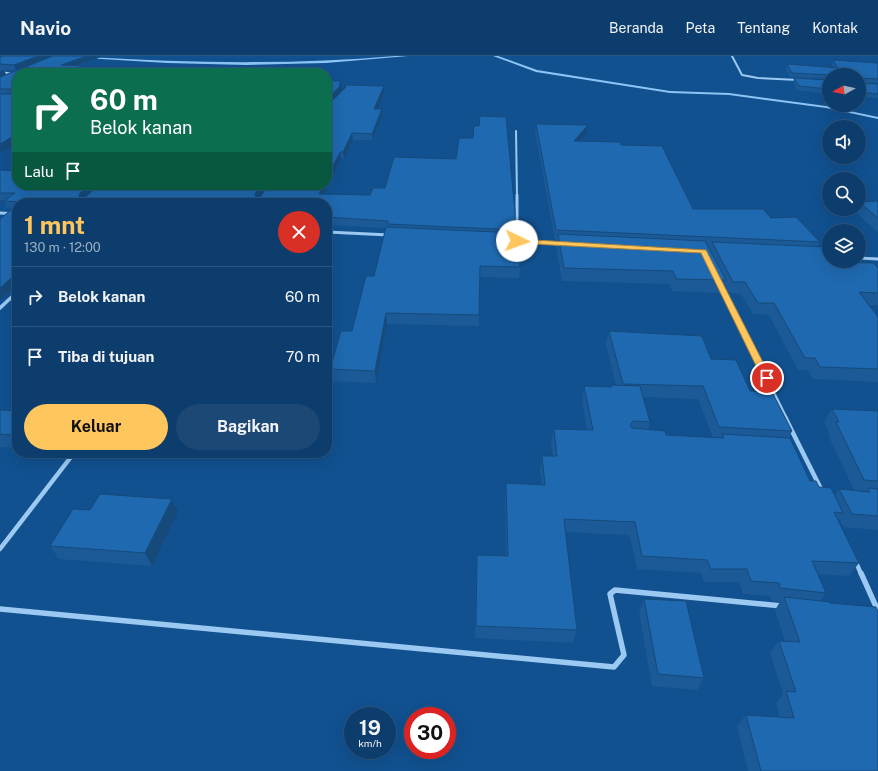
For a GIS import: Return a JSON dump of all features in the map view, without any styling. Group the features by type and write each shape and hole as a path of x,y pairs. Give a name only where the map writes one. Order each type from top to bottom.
{"street":[{"path":"732,56 742,75 758,78 801,80"},
{"path":"0,72 12,74"},
{"path":"516,131 517,241"},
{"path":"0,213 11,214"},
{"path":"5,218 11,214"},
{"path":"332,232 390,235"},
{"path":"509,241 563,244"},
{"path":"866,258 878,258"},
{"path":"718,280 824,494"},
{"path":"0,308 12,297"},
{"path":"794,449 802,449"},
{"path":"0,550 70,458"},
{"path":"852,556 878,610"},
{"path":"0,609 614,667 624,655 610,594 615,590 790,607"},
{"path":"870,615 878,616"}],"building":[{"path":"38,56 14,65 0,64 0,57"},
{"path":"53,56 87,56 61,65 82,66 78,68 23,68"},
{"path":"833,60 878,63 878,79 866,78 866,68 838,68"},
{"path":"787,64 838,68 822,68 822,75 792,73"},
{"path":"12,72 12,89 0,89 0,77"},
{"path":"794,78 822,80 822,88 799,86"},
{"path":"332,81 341,81 339,85 341,85 332,95"},
{"path":"866,83 878,84 878,94 866,93"},
{"path":"346,85 384,86 374,109 382,109 372,134 352,133 343,152 340,152 332,168 332,101 345,88"},
{"path":"0,94 12,94 12,137 0,144"},
{"path":"480,116 506,117 515,212 515,230 388,224 388,221 332,217 332,198 256,198 260,197 265,190 321,190 319,194 370,195 373,188 385,188 394,157 456,159 459,138 473,138 474,126 479,126"},
{"path":"536,124 588,125 574,141 620,142 621,145 662,146 693,209 763,209 771,218 796,217 820,242 556,230"},
{"path":"0,170 12,171 12,190 84,190 80,193 79,197 84,198 12,198 12,201 4,201 15,193 0,193"},
{"path":"93,190 258,190 255,194 256,198 84,198"},
{"path":"878,201 878,218 866,208 866,202"},
{"path":"12,209 12,277 0,288 0,219"},
{"path":"386,227 517,233 520,267 480,266 479,315 386,313 375,371 332,369 332,362 341,331 352,331 366,276 374,276"},
{"path":"558,234 705,241 726,280 676,279 673,271 564,268"},
{"path":"712,242 822,247 822,268 866,268 866,263 873,263 878,268 878,293 859,292 878,317 878,369 820,367 815,358 805,358 774,303 758,303 745,282 733,282"},
{"path":"609,331 702,336 711,359 736,360 750,391 772,392 792,431 719,427 703,386 623,384"},
{"path":"611,385 640,386 650,422 633,421 630,425 632,428 665,431 666,435 724,438 722,434 790,438 810,481 816,481 819,487 831,488 843,513 834,512 859,563 812,561 826,593 780,588 779,583 751,581 747,569 711,569 707,560 642,556 635,522 564,519 577,630 476,626 477,555 508,556 506,483 545,485 542,456 557,456 554,429 593,430 584,386 612,387"},
{"path":"832,409 878,411 878,481 864,480 836,422 839,422"},
{"path":"0,410 12,411 12,435 0,434"},
{"path":"868,488 878,489 878,516 852,514 839,489 870,492"},
{"path":"100,494 172,499 145,553 50,546 73,509 90,510"},
{"path":"784,597 876,607 878,611 878,771 761,771 746,715 794,718 786,691 796,692 779,641 800,642"},
{"path":"644,599 686,601 704,678 658,674"}],"waterway":[{"path":"87,58 246,64 326,62 406,56"},
{"path":"495,56 536,71 670,92 729,94 826,107 878,118"}],"route":[{"path":"517,241 704,251 767,378"}]}
